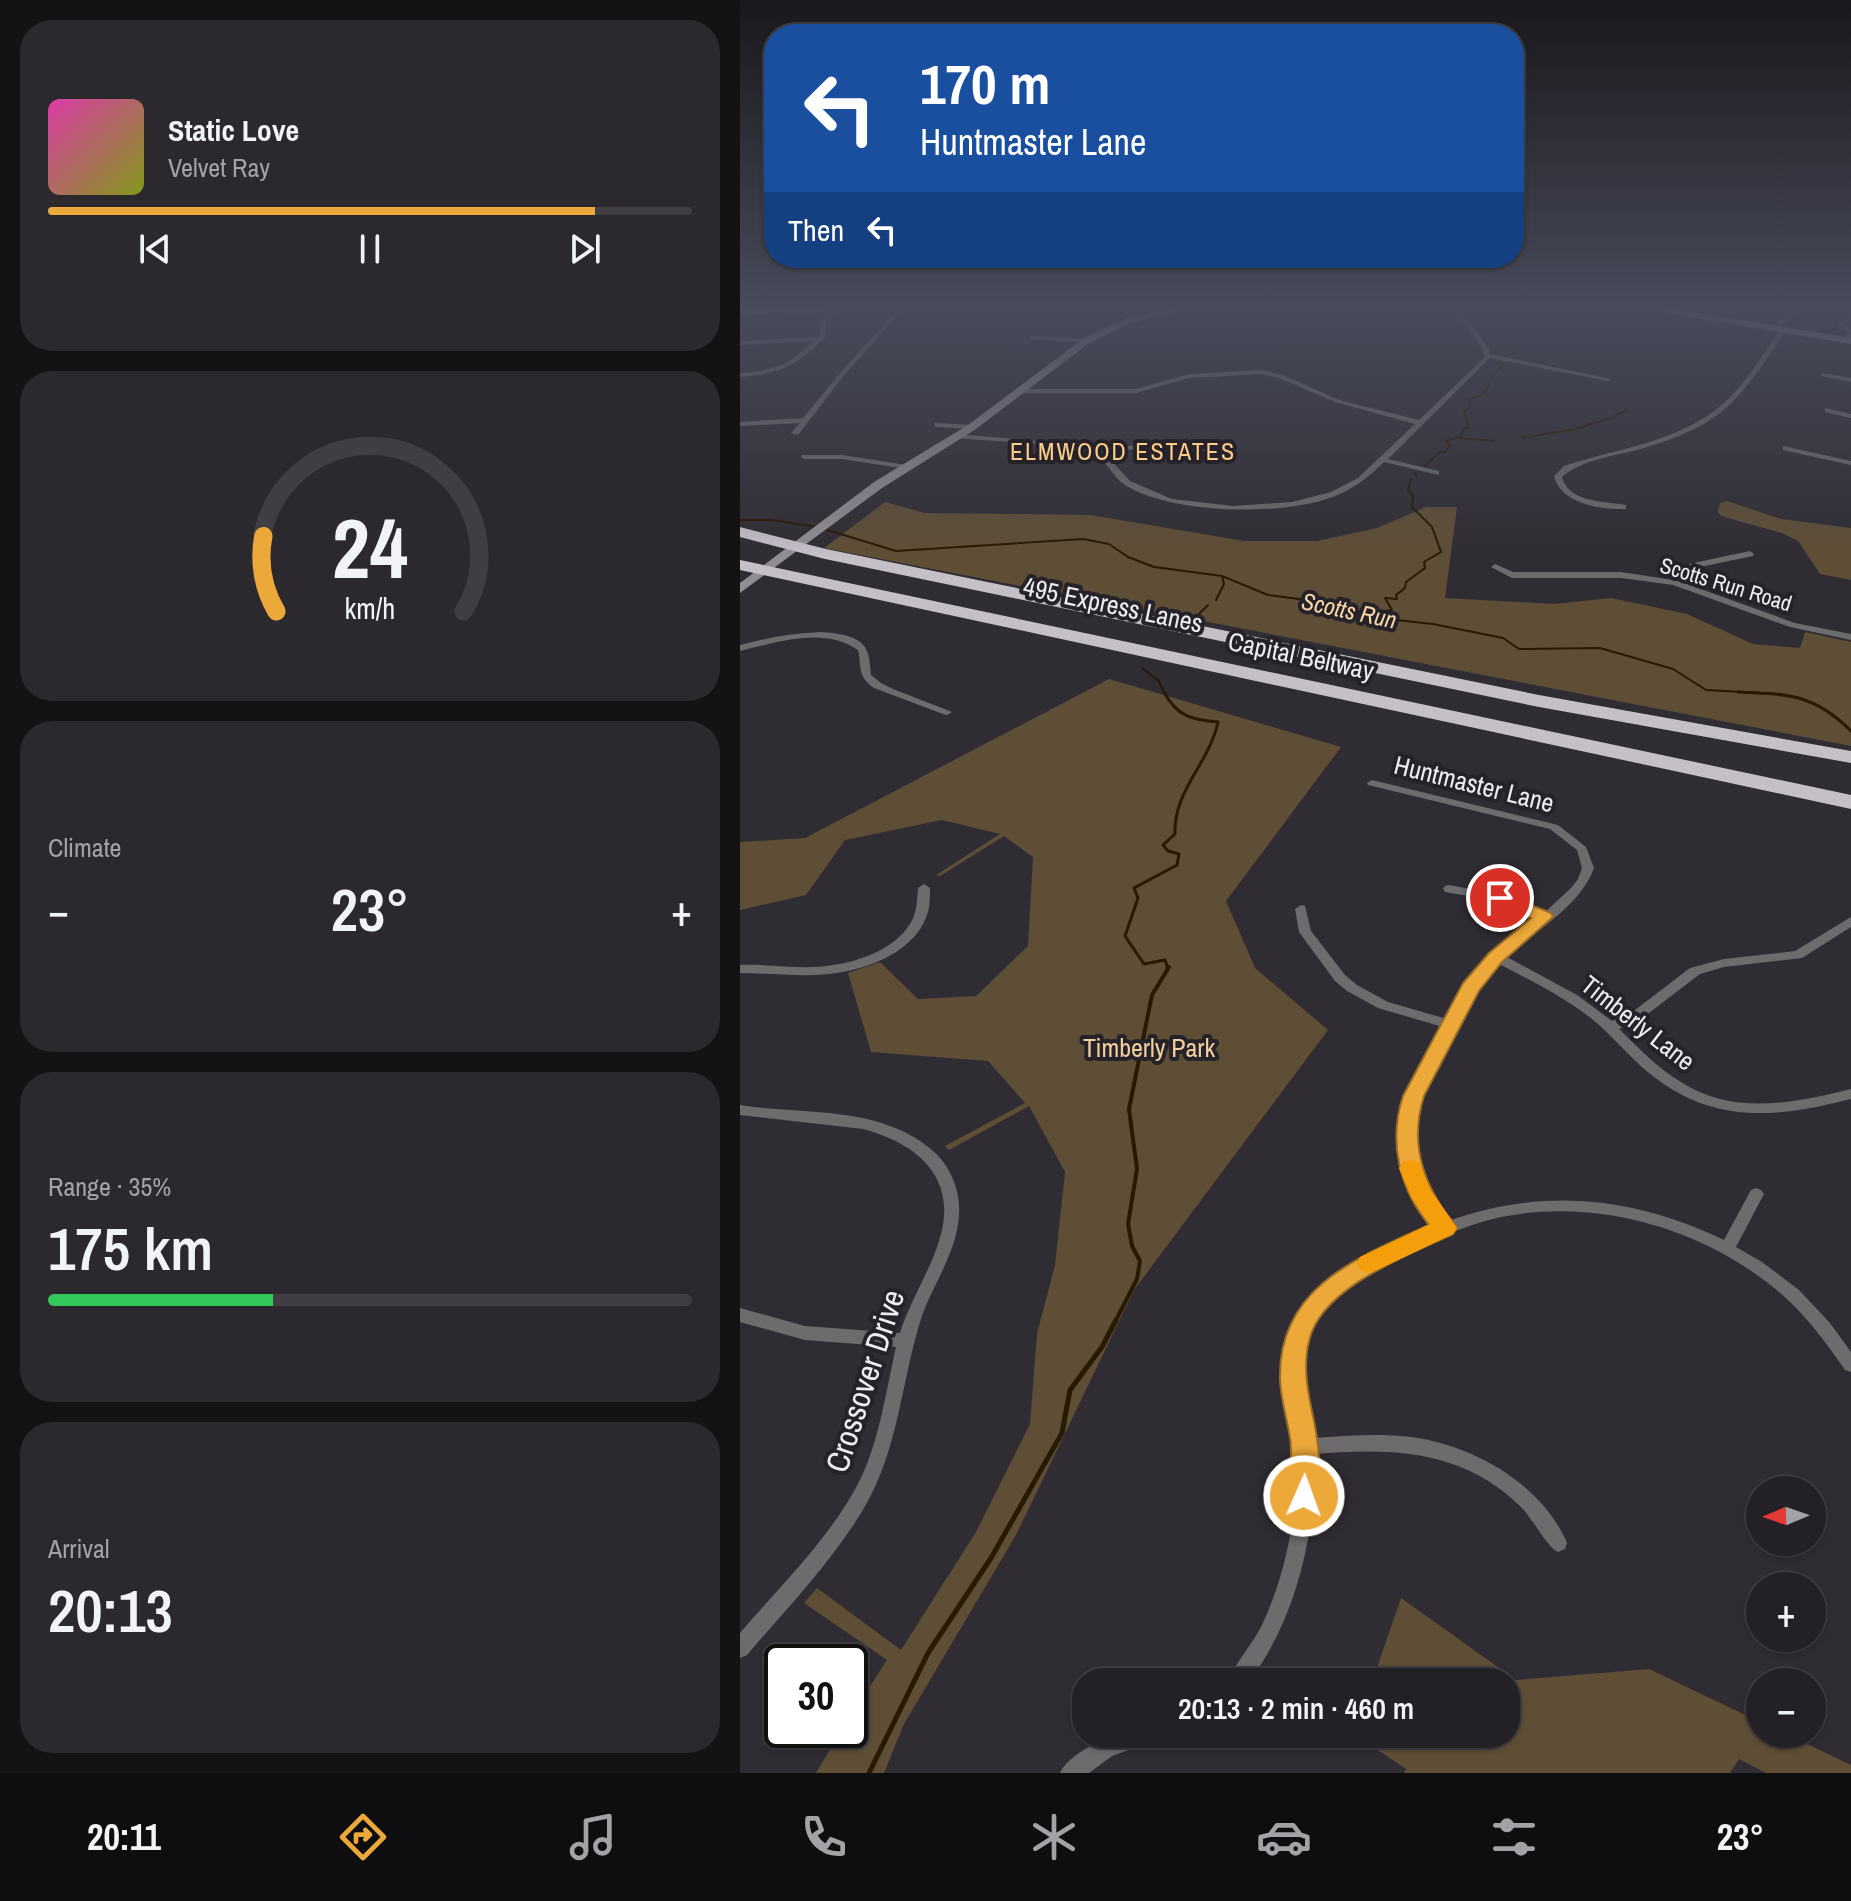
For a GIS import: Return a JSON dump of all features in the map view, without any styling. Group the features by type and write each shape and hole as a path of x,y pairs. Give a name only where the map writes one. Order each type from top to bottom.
{"highway":[{"name":"Capital Beltway","path":"743,537 1539,701 1851,757"},
{"name":"495 Express Lanes","path":"743,537 1090,619 1851,768"},
{"name":"495 Express Lanes","path":"740,554 1562,730 1851,787"},
{"name":"Capital Beltway","path":"744,578 1851,802"}],"main road":[{"path":"744,578 907,467 972,427 1019,392"}],"street":[{"path":"795,433 830,392"},
{"path":"1316,392 1337,401 1421,423"},
{"path":"1097,452 1127,483 1154,496 1181,503 1233,508 1292,504 1334,494 1361,480 1452,392"},
{"path":"1623,507 1575,496 1561,488 1558,476 1563,470 1578,464 1656,441 1710,417 1738,392"},
{"path":"1828,410 1851,416"},
{"path":"740,424 806,420"},
{"path":"938,425 972,427"},
{"path":"956,436 1060,445 1097,452 1153,445 1207,450"},
{"path":"1786,448 1851,463"},
{"path":"805,457 842,457 907,467"},
{"path":"1384,460 1436,473"},
{"path":"1675,583 1692,566 1750,554"},
{"name":"Scotts Run Road","path":"1495,567 1512,575 1621,575 1675,583 1793,625 1851,637"},
{"path":"740,648 795,636 844,638 862,649 865,674 870,682 947,712"},
{"name":"Huntmaster Lane","path":"1372,783 1544,824 1575,841 1587,859 1587,875 1577,890 1496,957 1470,988 1414,1096 1405,1136 1412,1174 1431,1211 1445,1228"},
{"path":"740,969 829,970 877,956 902,941 917,924 925,898 924,888"},
{"path":"1449,889 1500,898 1544,917"},
{"path":"1301,909 1305,932 1340,978 1352,988 1383,1005 1450,1025"},
{"path":"1611,1027 1640,1013 1695,971 1724,963 1798,955 1811,950 1851,921"},
{"name":"Timberly Lane","path":"1496,957 1575,1000 1611,1027 1670,1082 1725,1105 1785,1110 1851,1094"},
{"name":"Crossover Drive","path":"740,1110 874,1127 911,1142 937,1164 951,1193 951,1227 942,1256 916,1309 883,1443 859,1499 833,1536 740,1648"},
{"path":"1728,1248 1756,1194"},
{"path":"1247,1668 1267,1639 1287,1579 1302,1512 1305,1447 1293,1360 1296,1341 1313,1306 1347,1277 1445,1228 1504,1211 1536,1206 1580,1206 1656,1221 1728,1248 1755,1263 1801,1299 1837,1342 1851,1365"},
{"path":"740,1315 805,1333 906,1341"},
{"path":"1305,1447 1394,1443 1446,1454 1475,1466 1530,1504 1550,1526 1558,1543"},
{"path":"1071,1773 1106,1748"}],"green space":[{"path":"1727,501 1781,519 1851,528 1851,580 1820,574 1798,541 1782,533 1721,516 1718,512 1720,503"},
{"path":"885,502 925,513 1091,515 1244,541 1317,541 1377,528 1426,507 1457,507 1445,598 1554,604 1611,598 1687,614 1753,644 1800,648 1805,632 1851,642 1851,746 824,548"},
{"name":"Timberly Park","path":"1109,679 1341,747 1226,901 1255,968 1328,1030 1134,1290 1016,1535 904,1724 884,1773 816,1773 831,1748 868,1748 868,1689 887,1660 868,1644 804,1603 817,1588 901,1650 976,1532 1030,1424 1037,1334 1055,1265 1065,1172 1029,1106 949,1150 945,1146 1025,1103 988,1061 871,1052 848,973 880,962 918,999 976,996 1028,946 1033,857 1004,836 940,876 936,875 1000,834 942,820 845,840 806,895 740,910 740,842 805,838"},
{"path":"1401,1598 1499,1668 1377,1668"},
{"path":"1649,1669 1746,1715 1746,1748 1815,1748 1851,1765 1851,1773 1766,1773 1739,1759 1730,1773 1404,1773 1406,1769 1375,1748 1520,1748 1520,1680"}],"waterway":[{"path":"1425,466 1438,453 1445,452 1450,445 1446,441 1461,436 1464,429 1469,428 1464,412 1471,407 1469,399 1481,395"},
{"path":"1613,417 1627,410"},
{"path":"1522,438 1575,429 1611,418"},
{"path":"1458,438 1494,441"},
{"path":"1363,615 1392,610 1385,598 1397,599 1396,595 1405,588 1406,582 1425,568 1424,562 1441,552 1432,527 1412,507 1413,496 1408,490 1411,479"},
{"name":"Scotts Run","path":"740,520 772,520 817,527"},
{"name":"Scotts Run","path":"824,529 896,551 1083,539 1109,544 1128,557 1154,567 1222,576"},
{"path":"1216,600 1224,584 1222,576"},
{"name":"Scotts Run","path":"1222,576 1268,595 1338,604 1359,616 1433,624 1503,638 1519,649 1600,648 1673,669 1706,690 1779,694"},
{"path":"1191,622 1208,605"},
{"path":"1142,668 1159,681 1164,692"},
{"path":"1164,692 1174,707 1186,716 1218,722 1180,804 1175,834 1163,845 1168,851 1179,854 1177,865 1134,888 1138,898 1125,936 1144,964 1165,960 1168,969"},
{"name":"Scotts Run","path":"1738,692 1799,698 1825,710 1851,731"},
{"path":"1115,1322 1137,1279 1140,1261 1132,1246 1128,1224 1137,1169 1129,1109 1152,995 1168,969"},
{"path":"869,1773 928,1653 991,1558 1062,1433 1070,1390 1102,1347 1116,1320"}],"slow traffic":[{"path":"1369,1263 1445,1228 1420,1192 1411,1168"}],"district":[{"name":"ELMWOOD ESTATES","path":"1123,452"}],"route":[{"path":"1304,1496 1305,1447 1293,1378 1296,1341 1313,1306 1327,1292 1369,1263 1445,1228 1431,1211 1412,1174 1405,1136 1408,1113 1470,988 1496,957 1544,917 1500,898"}]}
